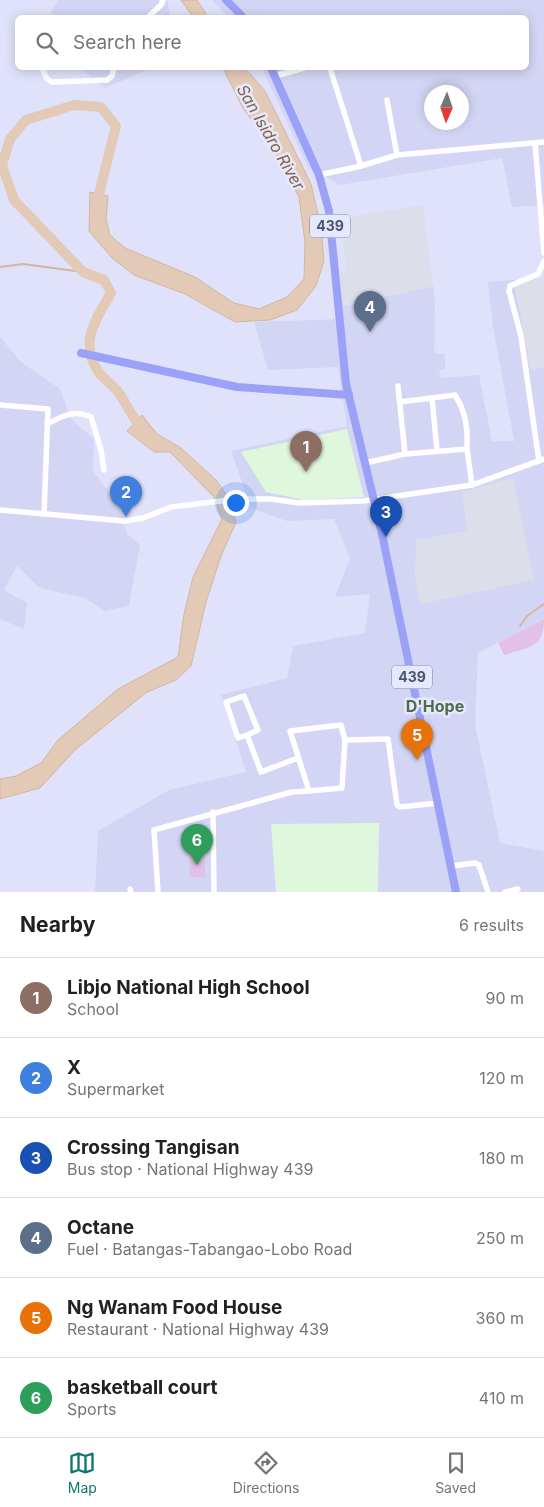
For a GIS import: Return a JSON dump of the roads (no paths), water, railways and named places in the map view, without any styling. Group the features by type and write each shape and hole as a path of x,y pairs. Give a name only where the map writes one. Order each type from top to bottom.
{"main road":[{"path":"231,2 242,15"},
{"name":"439","path":"272,70 319,175 329,211 337,310 349,395 374,499 456,892"},
{"path":"81,353 236,387 349,395"}],"street":[{"path":"150,15 161,5 163,0"},
{"path":"43,70 47,79 52,82 108,80 112,76 114,70"},
{"path":"275,76 297,70"},
{"path":"331,70 362,166"},
{"path":"387,100 397,155"},
{"path":"319,175 362,166 397,155 544,142"},
{"path":"535,143 544,253"},
{"path":"0,510 124,521 138,519 177,506 238,500 271,499 299,503 374,499 472,485 541,460 520,336 508,291 510,286 538,274 544,261"},
{"path":"398,386 405,454"},
{"path":"400,402 455,395 463,407 466,419 467,449 472,485"},
{"path":"432,398 438,451"},
{"path":"0,405 48,409 44,514"},
{"path":"47,424 69,412 83,413 91,417 101,450 104,470"},
{"path":"364,463 405,454 467,449"},
{"path":"244,696 258,730 247,735 238,738 226,702 244,696"},
{"path":"158,892 154,830 213,812 292,792 309,791 342,788 345,740 341,725 290,731 309,791"},
{"path":"247,735 261,772 298,758"},
{"path":"345,740 388,739 397,805 400,807 438,803"},
{"path":"213,812 214,892"},
{"path":"452,866 475,863 479,865 488,892"},
{"path":"505,892 518,889"}],"water":[{"path":"181,0 197,0 207,15 192,15"},
{"path":"224,70 247,70 265,91 311,184 321,227 324,261 316,286 297,310 270,320 235,322 185,294 134,275 112,258 89,231 90,192 108,196 106,219 110,235 125,248 195,277 234,303 259,309 287,297 304,279 305,242 299,197 275,152 243,108"},
{"path":"142,415 157,434 181,448 216,480 226,494 236,522 221,556 206,602 191,666 176,680 147,692 75,750 40,788 0,799 0,779 16,776 41,763 58,740 118,689 178,657 184,614 193,577 222,519 214,497 170,452 154,452 127,431"}],"waterway":[{"name":"San Isidro River","path":"96,206 116,126 101,107 74,105 26,120 10,139 2,165 14,200 83,272 104,280 111,293 99,313 91,332 90,352 100,374 119,393 134,418 145,431"},
{"path":"0,267 23,264 83,272"},
{"path":"520,626 527,616 544,604"}],"place":[{"name":"Octane","path":"370,332"},
{"name":"Libjo National High School","path":"306,472"},
{"name":"X","path":"126,517"},
{"name":"Crossing Tangisan","path":"386,537"},
{"name":"Ng Wanam Food House","path":"417,760"},
{"name":"basketball court","path":"197,865"}],"district":[{"name":"D'Hope","path":"435,706"}]}
